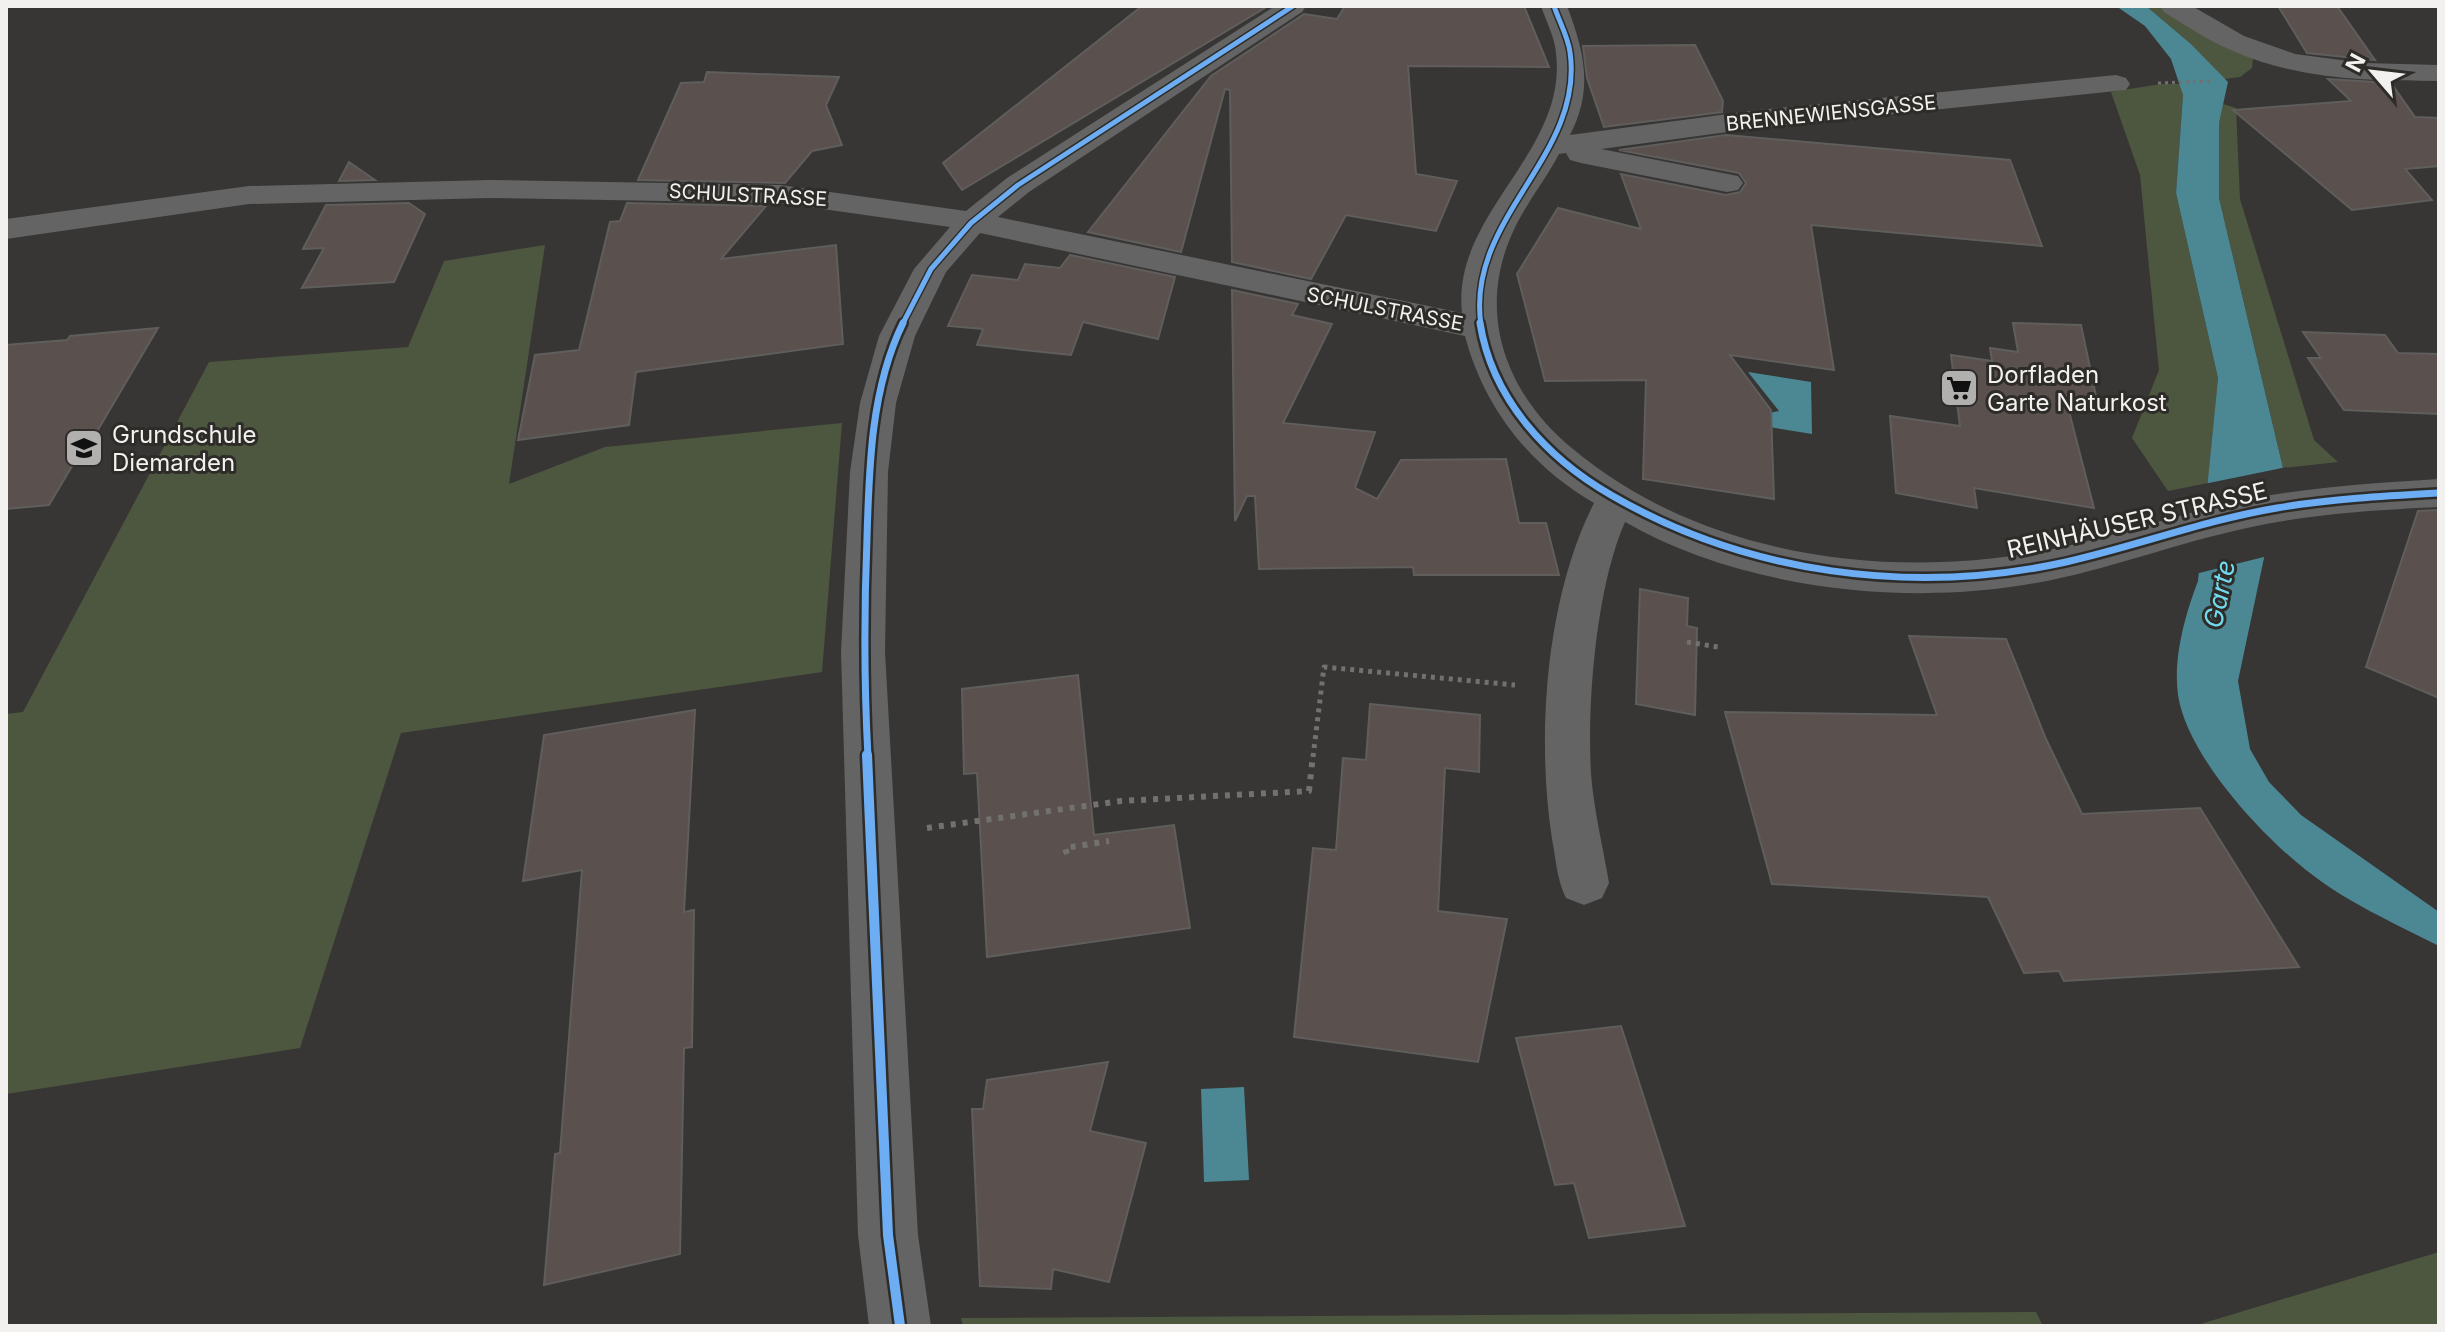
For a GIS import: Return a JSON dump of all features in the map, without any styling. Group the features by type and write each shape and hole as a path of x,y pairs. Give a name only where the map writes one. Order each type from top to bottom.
{"street":[{"path":"900,1326 888,1235 863,652 869,472 878,403 897,336 912,302 940,258 971,223 1018,185 1293,6"},
{"name":"REINHÄUSER STRASSE","path":"1554,6 1571,43 1573,82 1569,102 1498,233 1483,268 1478,302 1480,328 1497,379 1514,411 1533,437 1582,478 1616,500 1715,544 1804,568 1853,575 1932,577 2037,568 2272,508 2337,499 2439,493"},
{"path":"2173,6 2240,45 2294,64 2352,72 2439,73"},
{"name":"BRENNEWIENSGASSE","path":"1547,147 1758,119 2116,84"},
{"path":"1547,147 1727,183"},
{"name":"SCHULSTRASSE","path":"6,229 249,195 490,189 780,194 917,210 1480,328"},
{"path":"1584,883 1568,773 1571,690 1577,623 1587,564 1598,531 1616,500"}],"path":[{"path":"2158,83 2213,81"},
{"path":"1687,642 1718,647"},
{"path":"871,836 1118,801 1185,796 1266,797 1309,791 1324,667 1518,685"},
{"path":"1067,854 1065,848 1109,841"}],"green space":[{"path":"2146,6 2162,6 2253,58 2252,68 2240,77 2224,79 2191,44"},
{"path":"2180,84 2183,95 2176,193 2218,378 2208,483 2168,491 2132,438 2159,370 2140,175 2111,92"},
{"path":"2223,104 2236,108 2240,199 2314,440 2338,462 2283,468 2219,198 2219,123"},
{"path":"545,245 509,484 605,447 842,423 822,672 401,733 300,1048 6,1094 6,714 23,712 209,362 408,347 444,261"},
{"path":"2439,1252 2439,1326 2194,1326"},
{"path":"2036,1312 2043,1326 963,1326 961,1318"}],"water":[{"name":"Garte","path":"2116,6 2146,6 2191,44 2228,82 2219,123 2219,198 2283,468 2238,681 2250,749 2269,782 2301,815 2439,912 2439,946 2337,892 2288,855 2228,792 2195,743 2184,718 2178,695 2177,666 2185,622 2198,581 2218,378 2176,193 2183,95 2171,59 2145,26"},
{"path":"1748,372 1811,382 1812,434 1744,423 1745,418 1779,411"},
{"path":"1244,1087 1249,1180 1204,1182 1201,1089"}],"pier":[{"path":"2287,467 2268,556 2195,574 2204,484"}],"building":[{"path":"1142,6 1268,6 962,190 943,163"},
{"path":"1345,6 1524,6 1549,67 1408,66 1416,174 1457,181 1436,231 1346,215 1311,279 1232,262 1230,90 1225,89 1181,252 1088,232 1211,76 1304,14 1337,19"},
{"path":"2278,6 2337,6 2375,60 2307,53"},
{"path":"1695,45 1723,101 1722,112 1604,127 1587,78 1583,46"},
{"path":"707,72 839,77 826,105 842,145 812,151 785,183 638,180 681,83 704,82"},
{"path":"2328,79 2391,83 2415,117 2439,118 2439,166 2405,169 2432,200 2352,210 2233,110 2351,101"},
{"path":"1726,135 2010,160 2042,246 1811,225 1834,370 1730,355 1771,410 1774,499 1643,479 1646,380 1545,381 1517,274 1558,208 1641,229 1621,174 1726,195 1740,192 1746,183 1739,173 1619,150"},
{"path":"349,162 375,180 339,181"},
{"path":"409,203 425,214 394,282 302,288 324,248 303,249 326,205"},
{"path":"627,203 766,206 721,259 836,245 843,344 636,372 629,425 518,440 535,355 579,350 610,222 620,221"},
{"path":"1070,255 1175,277 1158,339 1083,322 1071,355 977,345 983,329 948,326 972,275 1018,280 1025,264 1060,268"},
{"path":"1232,290 1298,304 1292,315 1332,324 1283,423 1375,432 1355,488 1377,499 1401,460 1506,459 1519,523 1546,523 1559,575 1414,575 1413,567 1259,569 1255,496 1247,496 1235,521"},
{"path":"2013,323 2081,325 2097,401 2065,396 2094,508 1974,488 1977,508 1896,493 1890,416 1960,426 1951,355 1992,361 1990,348 2018,352"},
{"path":"158,328 86,450 81,451 49,505 6,509 6,345"},
{"path":"2303,332 2385,335 2398,353 2439,354 2439,414 2344,410 2308,358 2321,358"},
{"path":"2439,510 2439,698 2366,667 2418,511"},
{"path":"1640,589 1688,598 1687,626 1697,628 1695,715 1636,704"},
{"path":"1909,636 2006,639 2046,739 2082,814 2200,808 2299,967 2064,981 2059,971 2024,973 1988,897 1772,884 1725,712 1937,715"},
{"path":"1078,675 1094,835 1174,825 1190,928 987,957 977,773 964,774 962,689"},
{"path":"1370,704 1480,715 1479,772 1445,768 1438,911 1507,919 1478,1062 1294,1037 1313,848 1336,850 1343,758 1366,760"},
{"path":"695,710 684,912 694,910 692,1047 684,1048 680,1254 544,1285 555,1154 560,1153 582,870 523,881 544,735"},
{"path":"1621,1026 1685,1226 1589,1238 1574,1183 1555,1185 1516,1038"},
{"path":"1108,1062 1090,1131 1146,1143 1109,1282 1053,1269 1051,1289 980,1286 972,1109 983,1109 987,1080"}],"cycle path":[{"path":"900,1326 888,1235 863,652 869,472 878,403 897,336 931,269 971,223 1018,185 1293,6"},
{"path":"1554,6 1570,51 1570,92 1558,129 1497,232 1482,268 1478,308 1482,336 1501,387 1532,432 1572,470 1644,514 1696,537 1750,555 1806,568 1921,578 2034,568 2276,508 2439,493"}],"place":[{"name":"Dorfladen Garte Naturkost","path":"1959,388"},
{"name":"Grundschule Diemarden","path":"84,448"}]}
